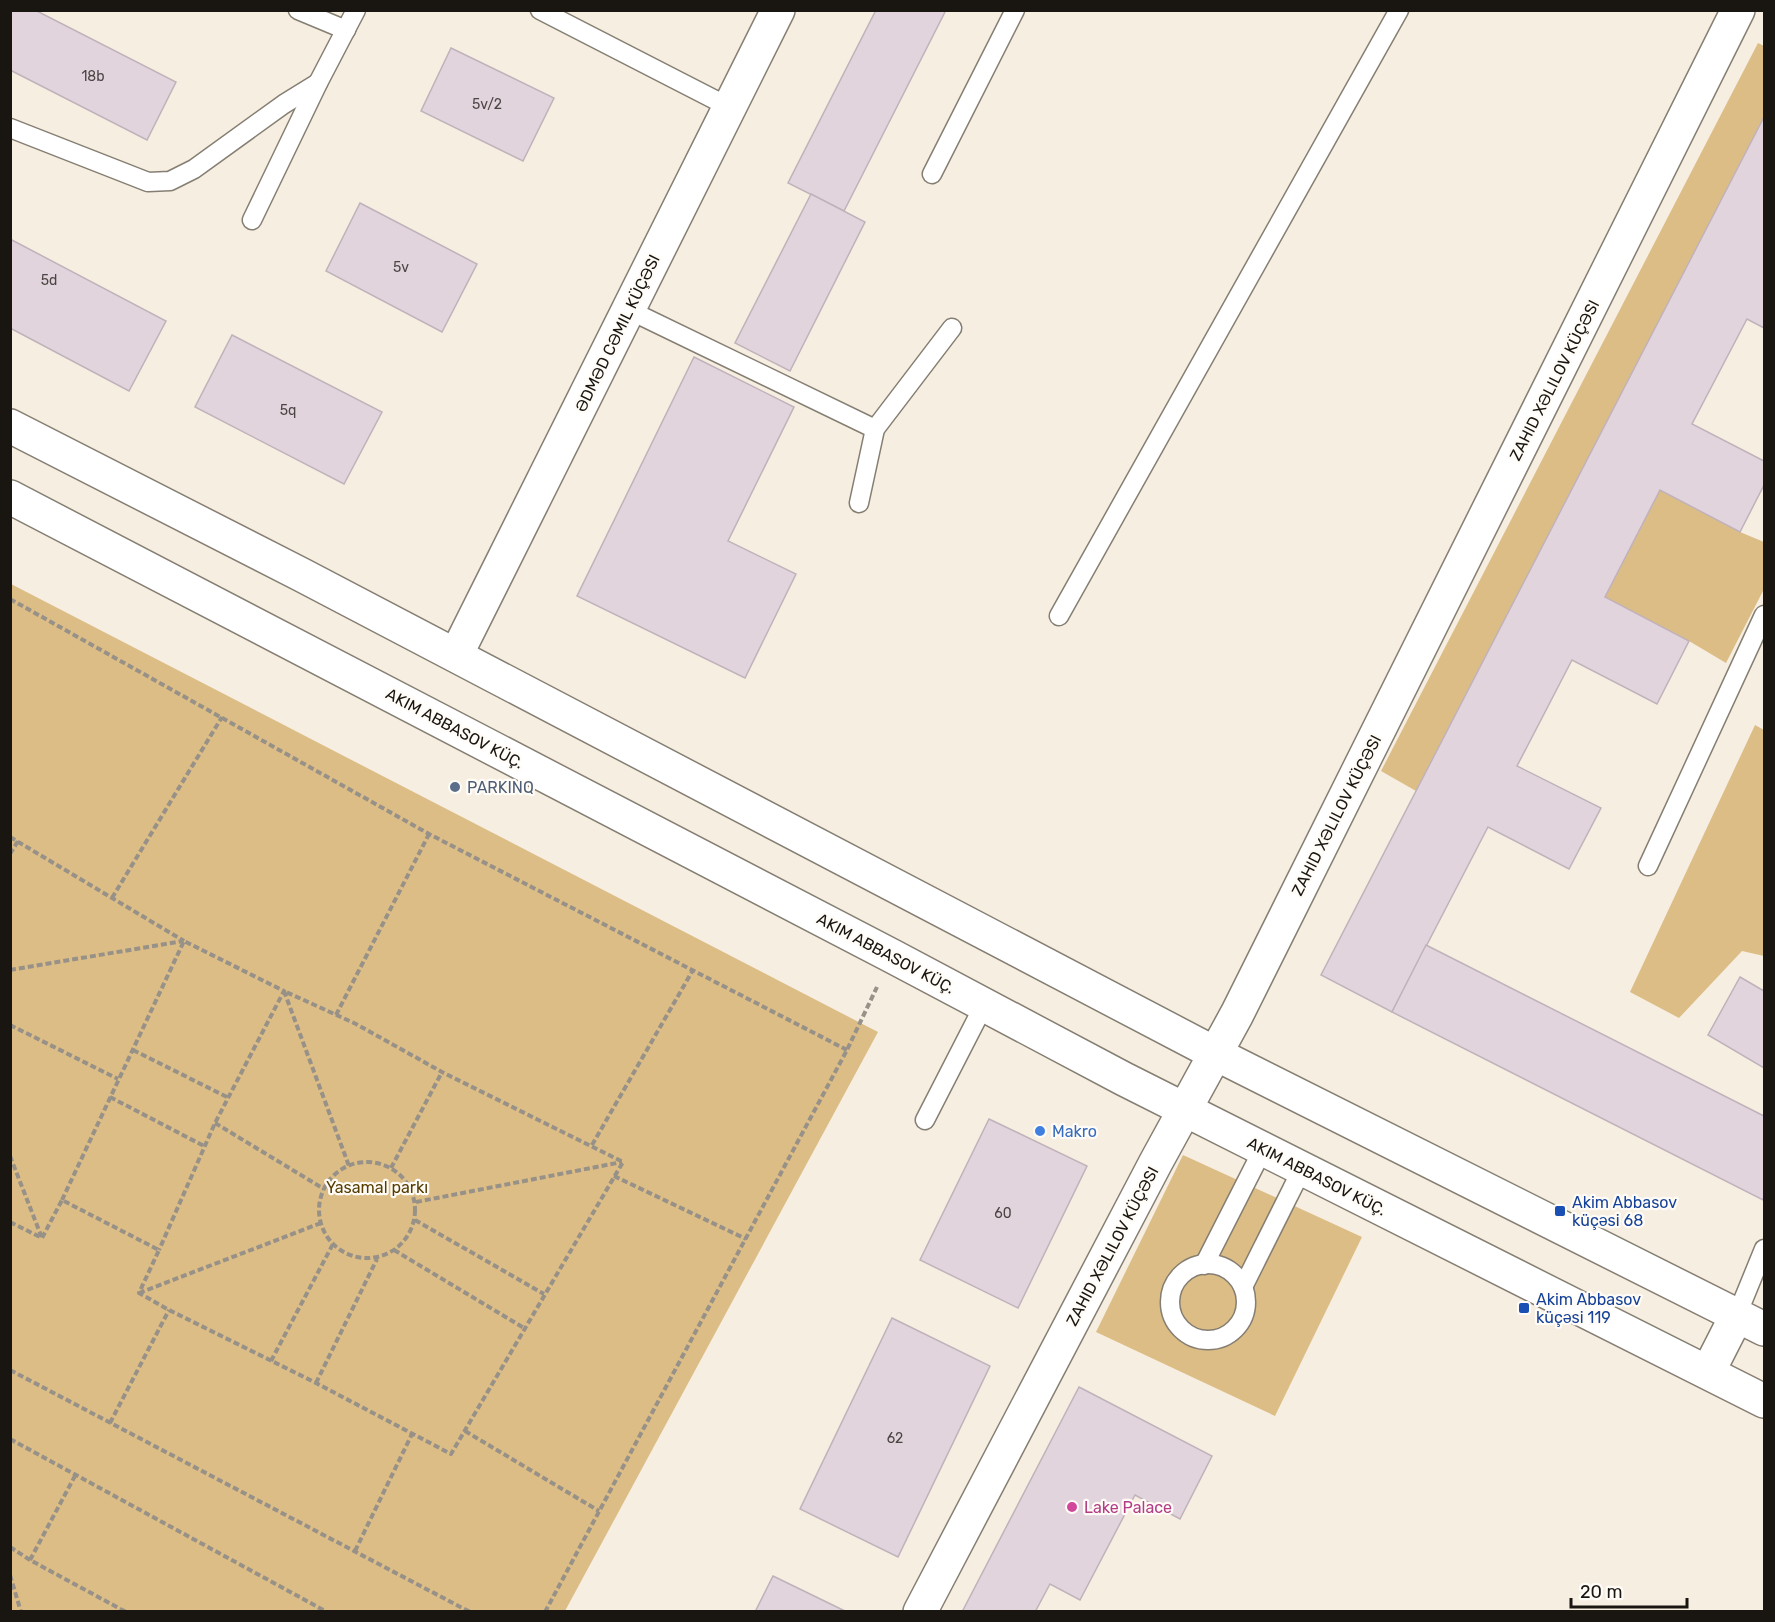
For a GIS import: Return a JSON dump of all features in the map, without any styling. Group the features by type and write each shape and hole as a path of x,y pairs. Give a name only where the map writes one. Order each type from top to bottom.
{"main road":[{"name":"ƏDMƏD CƏMIL KÜÇƏSI","path":"456,655 778,10"},
{"name":"ZAHID XƏLILOV KÜÇƏSI","path":"920,1611 1144,1183 1237,1014 1738,10"},
{"path":"14,438 456,655 1216,1054 1751,1322 1708,1372"},
{"name":"AKIM ABBASOV KÜÇ.","path":"10,497 1184,1110 1764,1401"}],"lane":[{"path":"298,10 346,30"},
{"path":"252,220 356,10"},
{"path":"540,10 729,107"},
{"path":"932,174 1015,10"},
{"path":"1059,616 1399,10"},
{"path":"10,128 148,182 170,182 194,169 284,104 318,83"},
{"path":"629,310 876,429"},
{"path":"859,503 876,429 952,328"},
{"path":"1648,866 1764,615"},
{"path":"925,1120 984,1005"},
{"path":"1204,1265 1263,1149"},
{"path":"1243,1287 1302,1169"},
{"path":"1751,1322 1764,1249"},
{"path":"1216,1265 1227,1269 1237,1277 1243,1287 1246,1311 1241,1323 1221,1338 1208,1341 1194,1338 1183,1332 1170,1309 1170,1296 1175,1283 1182,1274 1192,1268 1216,1265"}],"path":[{"path":"10,599 429,834 847,1050"},
{"path":"112,898 222,717"},
{"path":"336,1015 429,834"},
{"path":"10,837 184,941 356,1024 442,1072 623,1162"},
{"path":"10,854 18,842"},
{"path":"10,970 184,941"},
{"path":"42,1238 184,941"},
{"path":"545,1611 847,1050 892,956"},
{"path":"592,1146 693,970"},
{"path":"139,1293 215,1123 284,991"},
{"path":"284,991 349,1166"},
{"path":"10,1025 118,1079"},
{"path":"132,1050 229,1098"},
{"path":"391,1168 442,1072"},
{"path":"110,1097 204,1146"},
{"path":"215,1123 324,1189"},
{"path":"10,1156 42,1238"},
{"path":"316,1383 377,1259 398,1247 409,1235 415,1220 416,1202 401,1175 391,1168 371,1162 356,1163 342,1169 330,1179 324,1189 319,1208 321,1223 333,1244 352,1255 377,1259"},
{"path":"139,1293 451,1454 623,1162"},
{"path":"416,1202 623,1162"},
{"path":"614,1176 746,1239"},
{"path":"62,1200 159,1250"},
{"path":"415,1220 544,1294"},
{"path":"10,1222 42,1238"},
{"path":"139,1293 321,1223"},
{"path":"271,1361 333,1244"},
{"path":"394,1250 524,1328"},
{"path":"110,1423 169,1310"},
{"path":"10,1370 470,1611"},
{"path":"465,1431 599,1511"},
{"path":"355,1551 412,1434"},
{"path":"10,1439 327,1611"},
{"path":"30,1560 76,1474"},
{"path":"10,1547 126,1611"},
{"path":"10,1575 21,1611"}],"green space":[{"path":"1758,43 1764,46 1764,117 1416,791 1381,771"},
{"path":"1660,490 1764,542 1764,589 1726,663 1605,597"},
{"name":"Yasamal parkı","path":"11,584 878,1032 565,1611 11,1611"},
{"path":"1755,725 1764,730 1764,956 1742,951 1679,1018 1630,992"},
{"path":"1183,1155 1362,1237 1275,1416 1096,1332"}],"building":[{"path":"10,10 35,10 176,82 147,140 10,70"},
{"path":"876,10 946,10 844,211 788,183"},
{"path":"451,48 554,98 523,161 421,111"},
{"path":"1764,117 1764,328 1747,319 1692,424 1764,461 1764,485 1740,532 1660,490 1605,597 1689,641 1657,704 1572,660 1517,766 1601,808 1569,869 1488,827 1392,1012 1321,975"},
{"path":"811,194 865,222 790,371 735,343"},
{"path":"360,203 477,264 442,332 326,271"},
{"path":"10,239 166,321 129,391 10,328"},
{"path":"232,335 382,412 344,484 195,407"},
{"path":"694,357 794,407 728,541 796,574 745,678 577,596"},
{"path":"1426,945 1764,1116 1763,1200 1392,1012"},
{"path":"1740,977 1764,991 1764,1068 1708,1035"},
{"path":"989,1119 1087,1166 1018,1308 920,1260"},
{"path":"892,1318 990,1366 898,1557 800,1509"},
{"name":"Lake Palace","path":"1079,1387 1212,1456 1180,1519 1135,1495 1080,1600 1050,1584 1035,1612 962,1612"},
{"path":"773,1576 847,1612 755,1612"}],"place":[{"name":"PARKINQ","path":"455,787"},
{"name":"Makro","path":"1040,1131"},
{"name":"Akim Abbasov küçəsi 68","path":"1560,1211"},
{"name":"Akim Abbasov küçəsi 119","path":"1524,1308"},
{"name":"Lake Palace","path":"1072,1507"}]}
